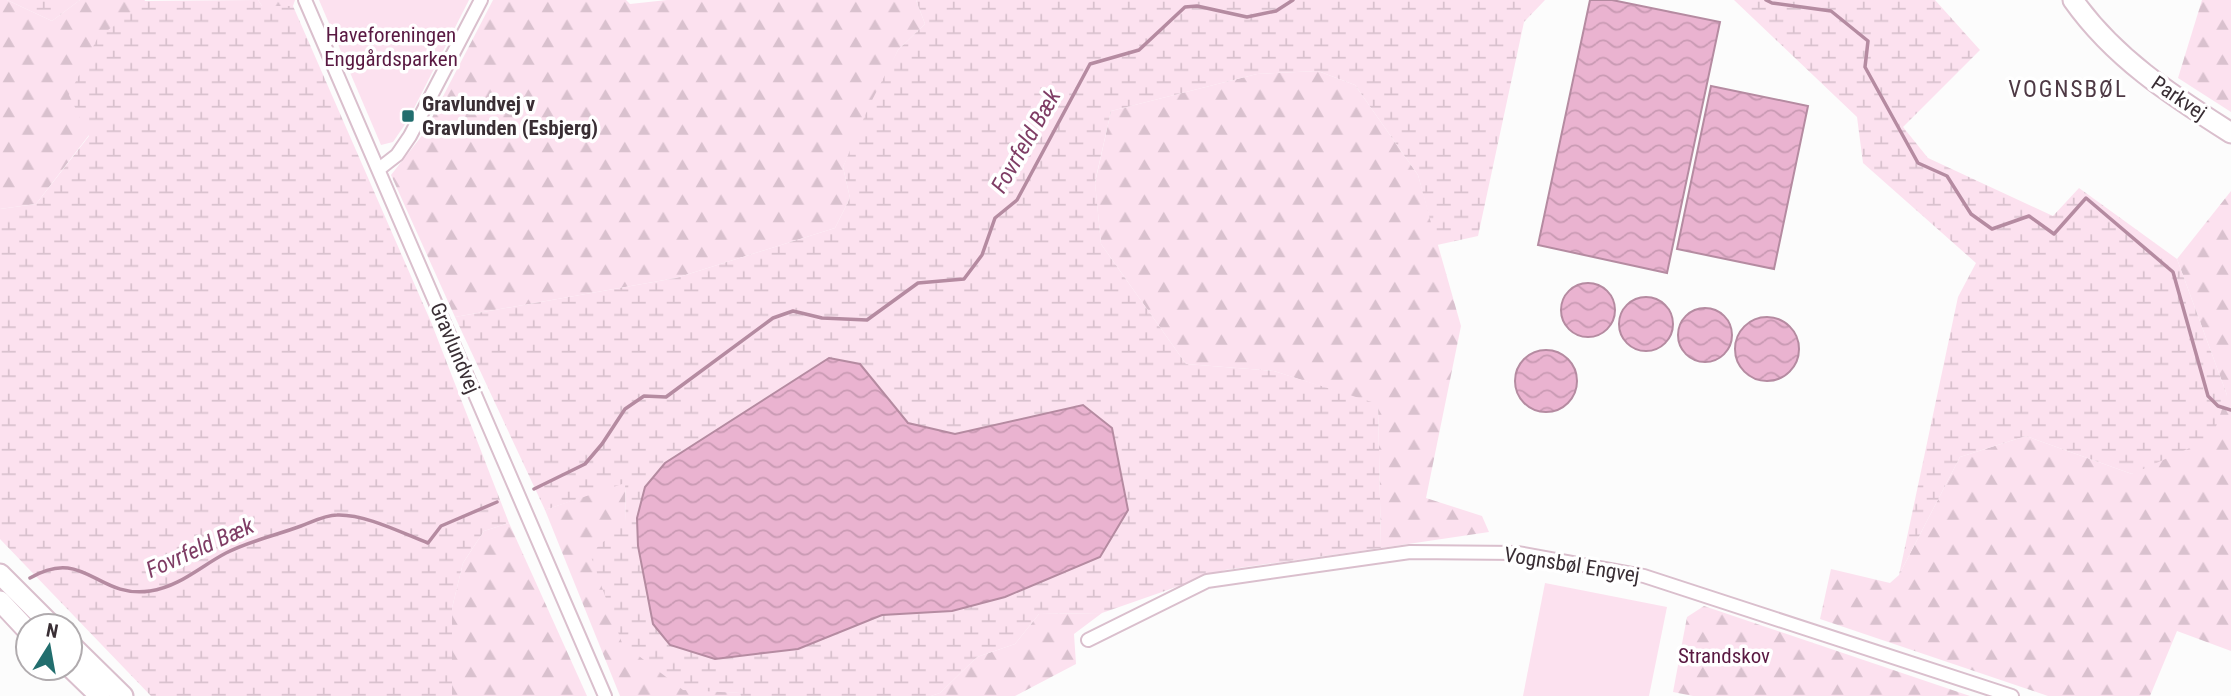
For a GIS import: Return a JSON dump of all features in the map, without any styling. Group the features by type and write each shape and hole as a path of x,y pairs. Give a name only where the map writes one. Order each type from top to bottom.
{"main road":[{"name":"Parkvej","path":"2073,0 2091,25 2124,58 2164,90 2231,132"},
{"path":"0,574 38,612"},
{"path":"0,600 14,614"},
{"path":"84,658 123,696"},
{"path":"84,681 100,696"},
{"path":"72,682 83,696"}],"street":[{"name":"Gravlundvej","path":"305,0 605,696"},
{"path":"379,169 397,155 410,136 481,0"},
{"name":"Vognsbøl Engvej","path":"1088,640 1207,581 1410,552 1518,553 1644,576 2012,696"}],"green space":[{"path":"0,0 7,0 52,21 80,0 145,0 89,135 36,204 0,209"},
{"path":"7,0 80,0 52,21"},
{"path":"258,0 295,0 293,6 262,6"},
{"path":"258,0 262,6 293,6 431,322 509,523 484,531 463,563 452,608 452,696 151,696 84,626 84,612 70,612 0,539 0,209 36,204 89,136 69,95 97,39 144,1"},
{"name":"Haveforeningen Enggårdsparken","path":"319,0 469,0 408,120 393,142 381,145"},
{"path":"493,0 626,0 630,4 667,0 916,0 925,24 898,50 843,167 850,198 835,228 676,278 455,317 391,175 424,133"},
{"path":"916,0 1545,0 1524,22 1478,236 1437,245 1418,175 1355,85 1318,71 1257,74 1111,111 1095,182 1101,244 1186,364 1274,371 1378,404 1381,548 1225,570 1102,613 1039,614 1015,644 977,657 940,693 931,696 741,696 740,693 683,690 622,643 590,554 626,521 625,483 545,510 455,317 676,278 835,228 850,198 843,167 869,106 898,50 925,24","holes":["829,358 860,364 908,423 955,434 1083,405 1128,510 1100,557 1005,597 952,611 882,615 798,649 715,659 645,487 665,463"]},
{"path":"1734,0 1935,0 1980,50 1903,127 1928,158 2053,216 2079,188 2177,259 2227,395 2212,438 2132,474 2026,436 1960,457 1899,575 1958,297 1976,263 1863,163 1857,117"},
{"path":"2202,0 2231,0 2231,112 2178,78"},
{"path":"1318,71 1355,85 1418,175 1461,326 1426,498 1482,516 1489,532 1381,548 1378,405 1274,371 1186,364 1101,244 1095,183 1111,111 1257,74"},
{"path":"2231,191 2231,651 2177,631 2150,696 2048,696 1820,619 1831,569 1890,583 1899,575 1960,457 2026,436 2132,474 2227,395 2177,259"},
{"path":"625,482 626,521 683,689 740,693 741,696 620,696 545,510"},
{"path":"509,523 587,696 452,696 452,608 463,563 484,531"},
{"path":"1545,583 1667,607 1649,696 1523,696"},
{"name":"Strandskov","path":"1704,606 1970,696 1693,696 1673,692 1687,617"},
{"path":"1102,613 1074,634 1076,664 1015,696 931,696 940,693 977,657 1015,644 1039,614"}],"water":[{"path":"1590,0 1612,0 1720,22 1667,273 1538,245"},
{"path":"1711,86 1808,106 1774,269 1677,249"},
{"path":"1588,283 1607,291 1615,310 1607,329 1588,337 1569,329 1561,310 1569,291"},
{"path":"1646,297 1665,305 1673,324 1665,343 1646,351 1627,343 1619,324 1627,305"},
{"path":"1705,308 1724,316 1732,335 1724,354 1705,362 1686,354 1678,335 1686,316"},
{"path":"1767,317 1785,323 1793,331 1799,349 1793,367 1785,375 1767,381 1749,375 1741,367 1735,349 1741,331 1749,323"},
{"path":"1546,350 1558,352 1568,359 1575,369 1575,393 1568,403 1558,410 1546,412 1534,410 1524,403 1517,393 1515,381 1517,369 1524,359 1534,352"},
{"path":"829,358 860,364 908,423 955,434 1083,405 1112,428 1128,510 1100,557 1005,597 952,611 882,615 798,649 715,659 670,645 653,624 638,546 637,518 645,487 665,463"}],"waterway":[{"name":"Fovrfeld Bæk","path":"534,489 585,464 625,409 644,396 666,397 773,318 793,311 822,318 867,320 918,283 964,279 982,255 995,218 1017,200 1090,64 1139,50 1185,7 1197,6 1247,17 1276,11 1293,0"},
{"path":"1766,0 1831,11 1868,41 1865,67 1918,163 1947,176 1971,214 1992,229 2029,216 2054,234 2086,198 2173,272 2208,396 2218,406 2231,410"},
{"name":"Fovrfeld Bæk","path":"30,578 48,570 64,568 78,570 116,588 150,591 180,581 235,549 328,516 359,518 428,543 441,526 497,502"}],"place":[{"name":"Gravlundvej v Gravlunden (Esbjerg)","path":"408,116"}],"district":[{"name":"VOGNSBØL","path":"2068,89"}]}
